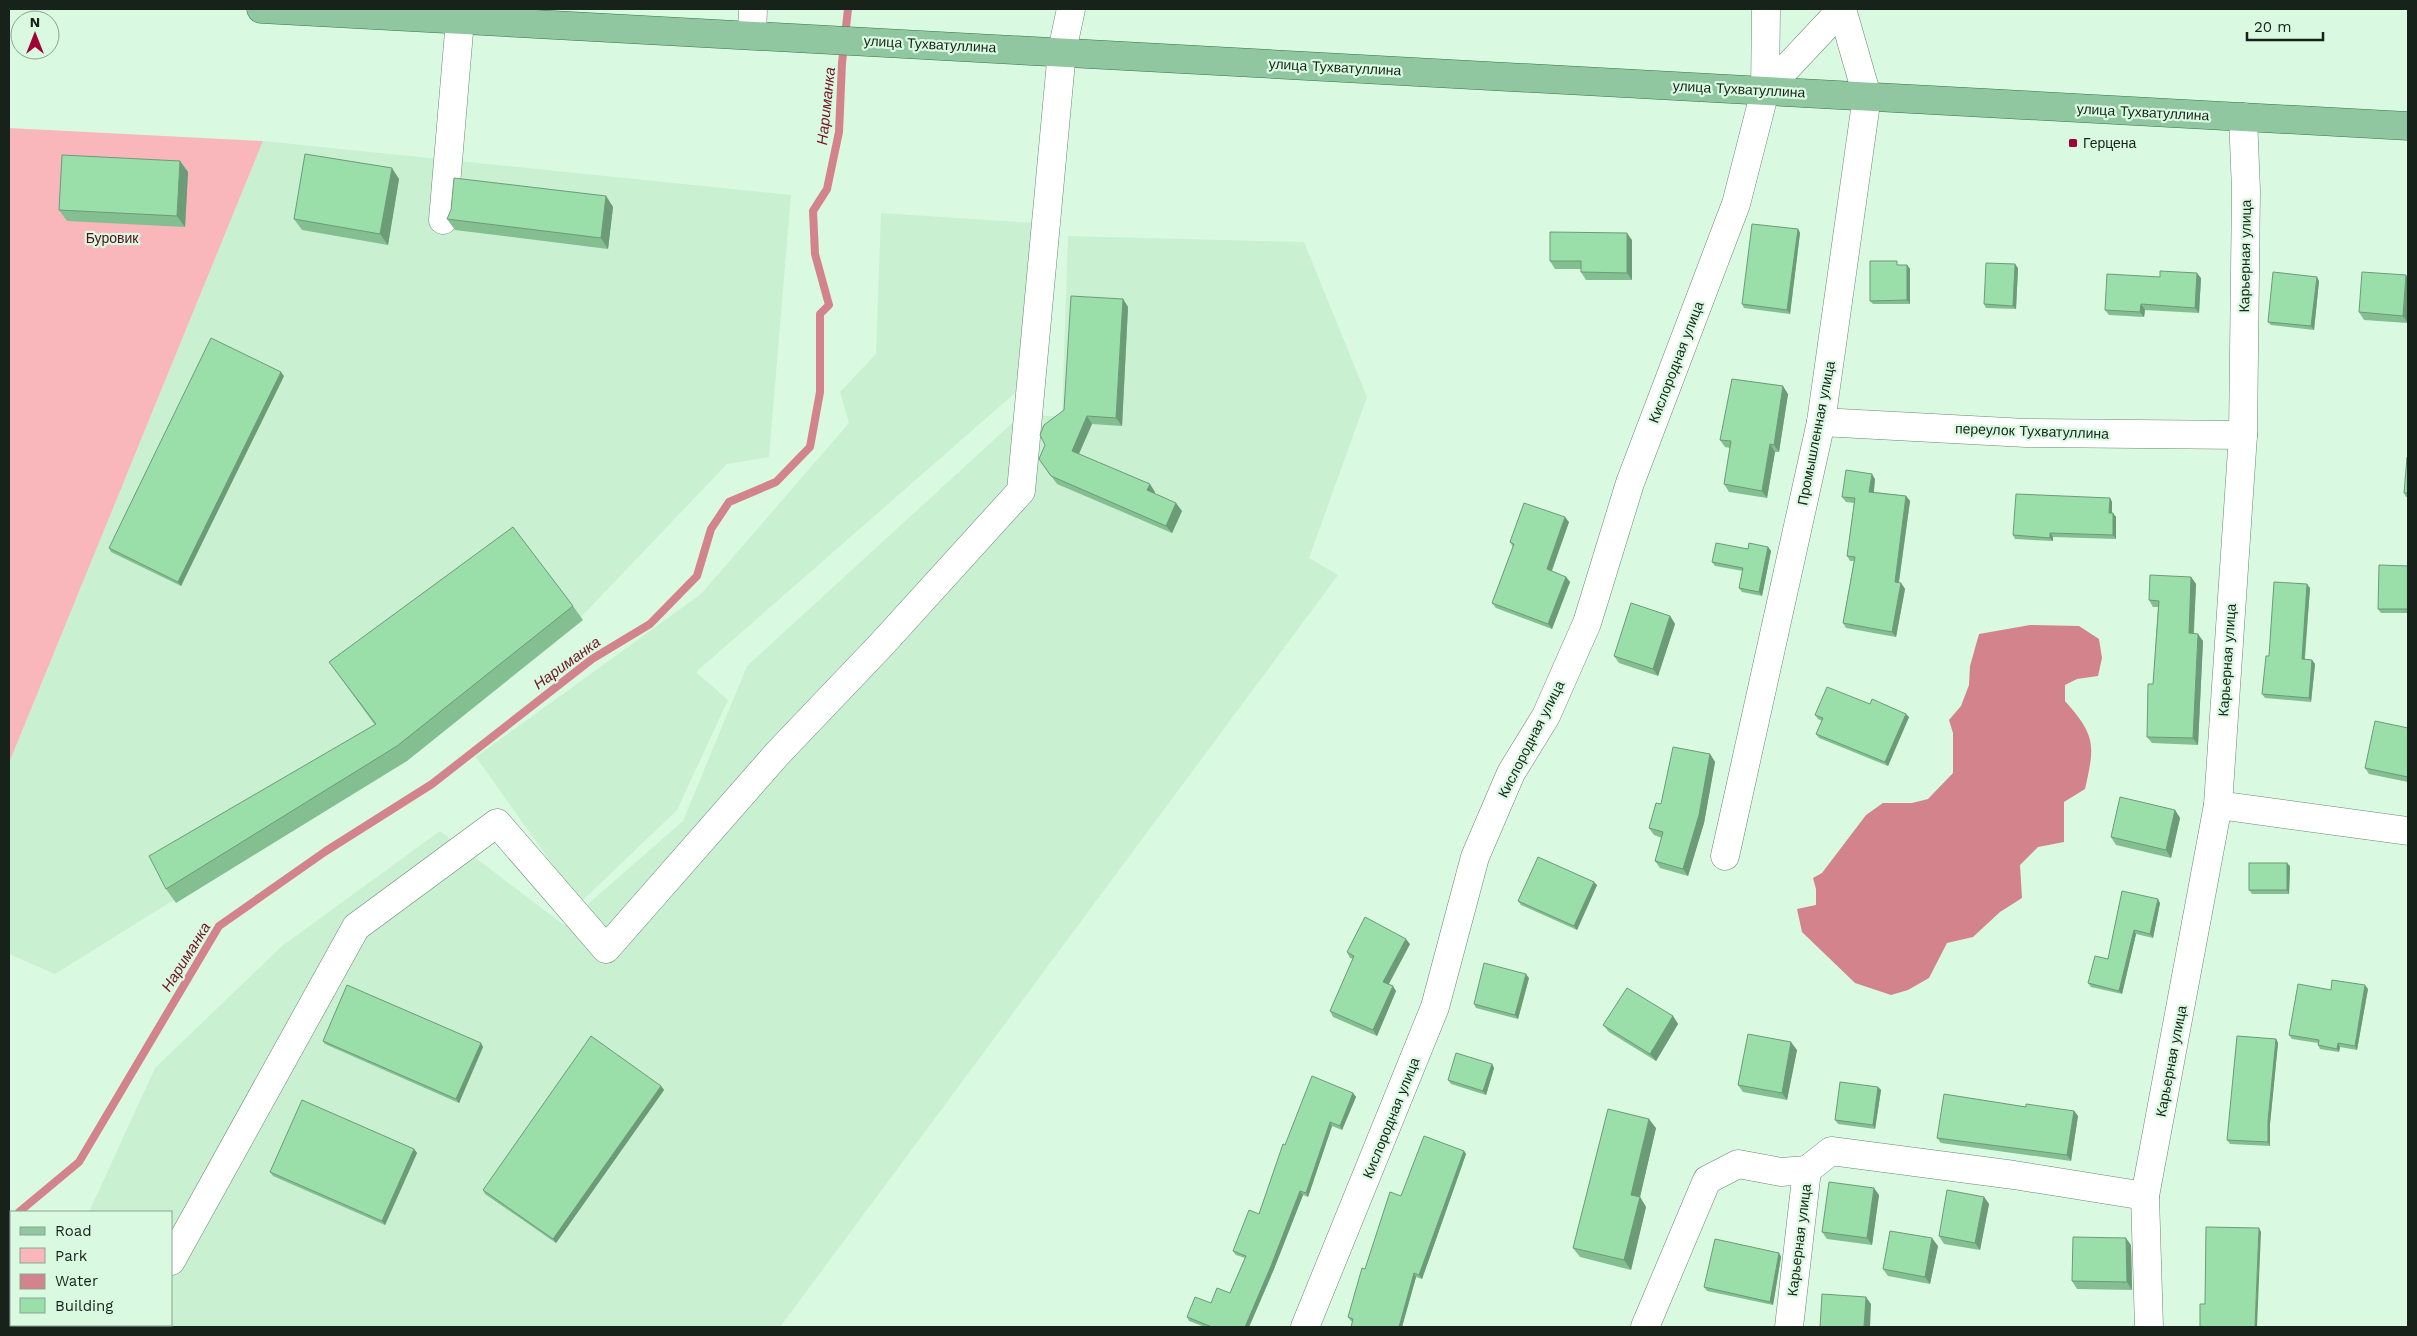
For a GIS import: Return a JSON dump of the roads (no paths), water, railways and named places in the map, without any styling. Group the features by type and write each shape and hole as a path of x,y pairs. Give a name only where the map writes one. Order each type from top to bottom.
{"main road":[{"name":"улица Тухватуллина","path":"261,9 460,20 753,22 784,37 2408,126"}],"street":[{"path":"172,1259 356,927 497,823 606,949 778,753 882,644 1020,491 1062,51 1071,9"},
{"name":"Кислородная улица","path":"1305,1327 1436,1007 1475,857 1511,773 1546,716 1587,624 1630,483 1736,204 1765,90 1766,9"},
{"path":"1765,90 1841,9"},
{"name":"Промышленная улица","path":"1725,856 1821,422 1867,96 1841,9"},
{"path":"443,220 460,20"},
{"name":"Карьерная улица","path":"2149,1327 2146,1196 2218,805 2242,435 2246,190 2243,118"},
{"name":"переулок Тухватуллина","path":"1821,422 2026,433 2242,435"},
{"path":"2218,805 2408,831"},
{"name":"Карьерная улица","path":"1789,1327 1808,1170 1831,1150 2014,1174 2146,1196"},
{"path":"1645,1327 1706,1180 1738,1164 1780,1172 1808,1170"}],"water":[{"path":"2030,625 2079,626 2099,639 2102,658 2098,676 2077,679 2065,685 2065,701 2083,723 2088,733 2091,751 2085,789 2064,802 2064,842 2038,847 2020,865 2022,898 2000,912 1973,937 1947,943 1929,978 1908,990 1891,995 1855,983 1802,932 1797,909 1816,905 1816,889 1813,878 1822,873 1866,815 1883,803 1912,803 1928,799 1953,773 1953,733 1949,720 1961,706 1969,685 1970,666 1979,634"}],"waterway":[{"name":"Нариманка","path":"20,1211 79,1162 219,926 326,851 432,784 592,659 650,624 697,576 711,529 729,502 776,482 810,447 820,392 820,314 829,305 815,254 813,211 827,189 839,132 842,63 848,9"}],"place":[{"name":"Герцена","path":"2073,143"}],"park label":[{"name":"Буровик","path":"112,238"}]}
